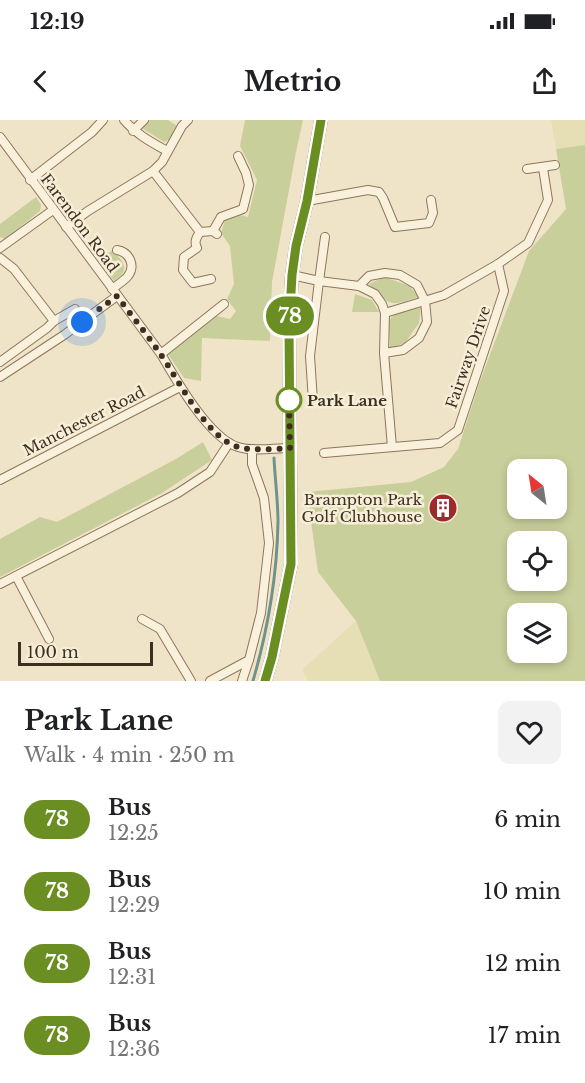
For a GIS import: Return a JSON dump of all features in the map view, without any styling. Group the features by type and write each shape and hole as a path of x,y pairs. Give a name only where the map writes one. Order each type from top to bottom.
{"main road":[{"path":"265,681 291,564 289,328 292,275 321,120"}],"street":[{"path":"30,180 104,120"},
{"path":"124,120 143,138 167,151"},
{"path":"133,130 144,120"},
{"path":"66,226 153,171 162,162 182,126 188,120"},
{"name":"Farendon Road","path":"0,137 161,354 180,387 212,429 229,443 238,447 290,448"},
{"path":"200,232 215,232 221,217 243,209 249,185 238,156"},
{"path":"527,170 555,165"},
{"path":"385,313 444,295 498,264 528,243 548,200 543,168"},
{"path":"153,171 200,232"},
{"path":"307,201 368,190 379,192 395,227 429,223 433,213 431,200"},
{"path":"0,248 53,210"},
{"path":"200,232 195,238 196,248 184,257 183,270 193,283 211,279"},
{"path":"313,401 310,356 325,237"},
{"path":"0,378 64,335 115,292 127,277 131,264 128,256 117,250"},
{"path":"0,258 14,269 54,321"},
{"name":"Fairway Drive","path":"324,453 440,443 458,430 504,291 498,264"},
{"path":"359,286 369,276 385,273 400,275 417,285 425,301 427,322 419,338 403,350 384,353"},
{"path":"292,275 359,286 375,294 385,313 384,353 392,447"},
{"path":"161,354 225,304"},
{"path":"0,362 54,321 75,309"},
{"name":"Manchester Road","path":"0,480 180,387"},
{"path":"0,584 178,493 210,472 229,443"},
{"path":"242,681 261,613 269,543 264,498 252,464 252,449"},
{"path":"16,576 50,639"},
{"path":"142,619 160,629 191,681"},
{"path":"210,681 249,660"}],"shaded area":[{"path":"551,120 585,120 585,145 556,149"},
{"path":"356,621 380,681 308,681 302,670"}],"green space":[{"path":"148,120 168,120 177,126 170,139 164,142 142,128"},
{"path":"245,120 303,120 272,282 270,341 202,338 201,381 184,378 168,354 217,316 230,319 236,311 227,299 234,284 230,246 221,233 225,220 240,215 248,217 257,180 240,146"},
{"path":"585,145 585,681 380,681 356,621 318,572 307,492 411,482 444,467 458,449 479,384 529,251 566,209 556,149"},
{"path":"36,197 41,205 40,211 5,239 0,237 0,224"},
{"path":"113,250 124,266 123,273 114,281 99,259"},
{"path":"384,277 410,286 418,297 395,303 386,300 369,284"},
{"path":"355,294 372,300 379,312 352,312"},
{"path":"421,307 419,323 405,343 390,349 389,320 394,315"},
{"path":"203,442 212,460 162,493 0,577 0,539 40,517 57,522 176,459"}],"waterway":[{"path":"253,681 267,622 276,562 278,514 274,458"}],"bus line":[{"name":"78","path":"265,681 283,611 291,564 289,328 292,275 321,120"}],"place":[{"name":"Park Lane","path":"289,400"},
{"name":"Brampton Park Golf Clubhouse","path":"443,508"}],"route":[{"path":"82,322 117,296 161,354 180,387 212,429 229,443 238,447 290,448 289,400"}]}
